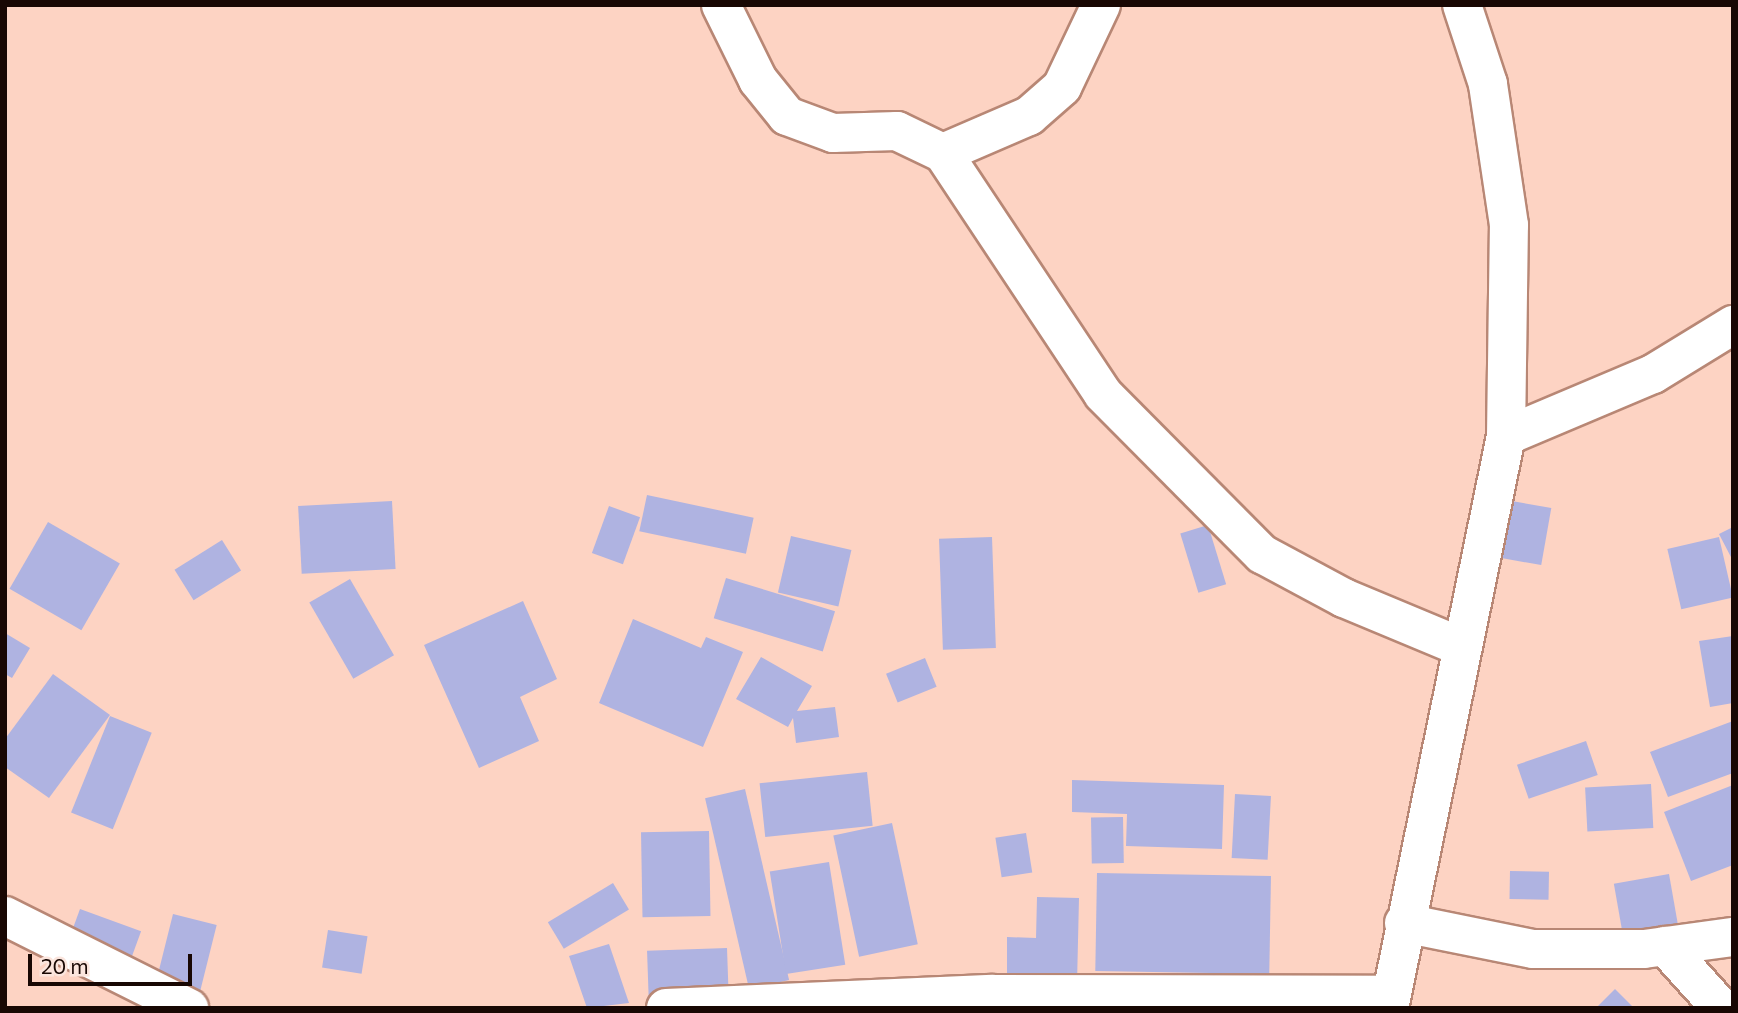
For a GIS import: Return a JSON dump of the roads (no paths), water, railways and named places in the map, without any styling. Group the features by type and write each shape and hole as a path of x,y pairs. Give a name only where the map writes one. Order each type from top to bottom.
{"street":[{"path":"720,5 758,80 787,116 833,133 898,131 943,153 1102,394 1201,498 1262,554 1344,598 1462,647"},
{"path":"943,153 1029,116 1062,87 1101,5"},
{"path":"666,1008 993,994 1390,1002 1404,923 1506,436 1509,225 1489,83 1462,5"},
{"path":"1506,436 1653,374 1733,325"},
{"path":"5,916 189,1008"},
{"path":"1404,923 1534,949 1665,946 1733,937"},
{"path":"1665,946 1721,1008"}]}
